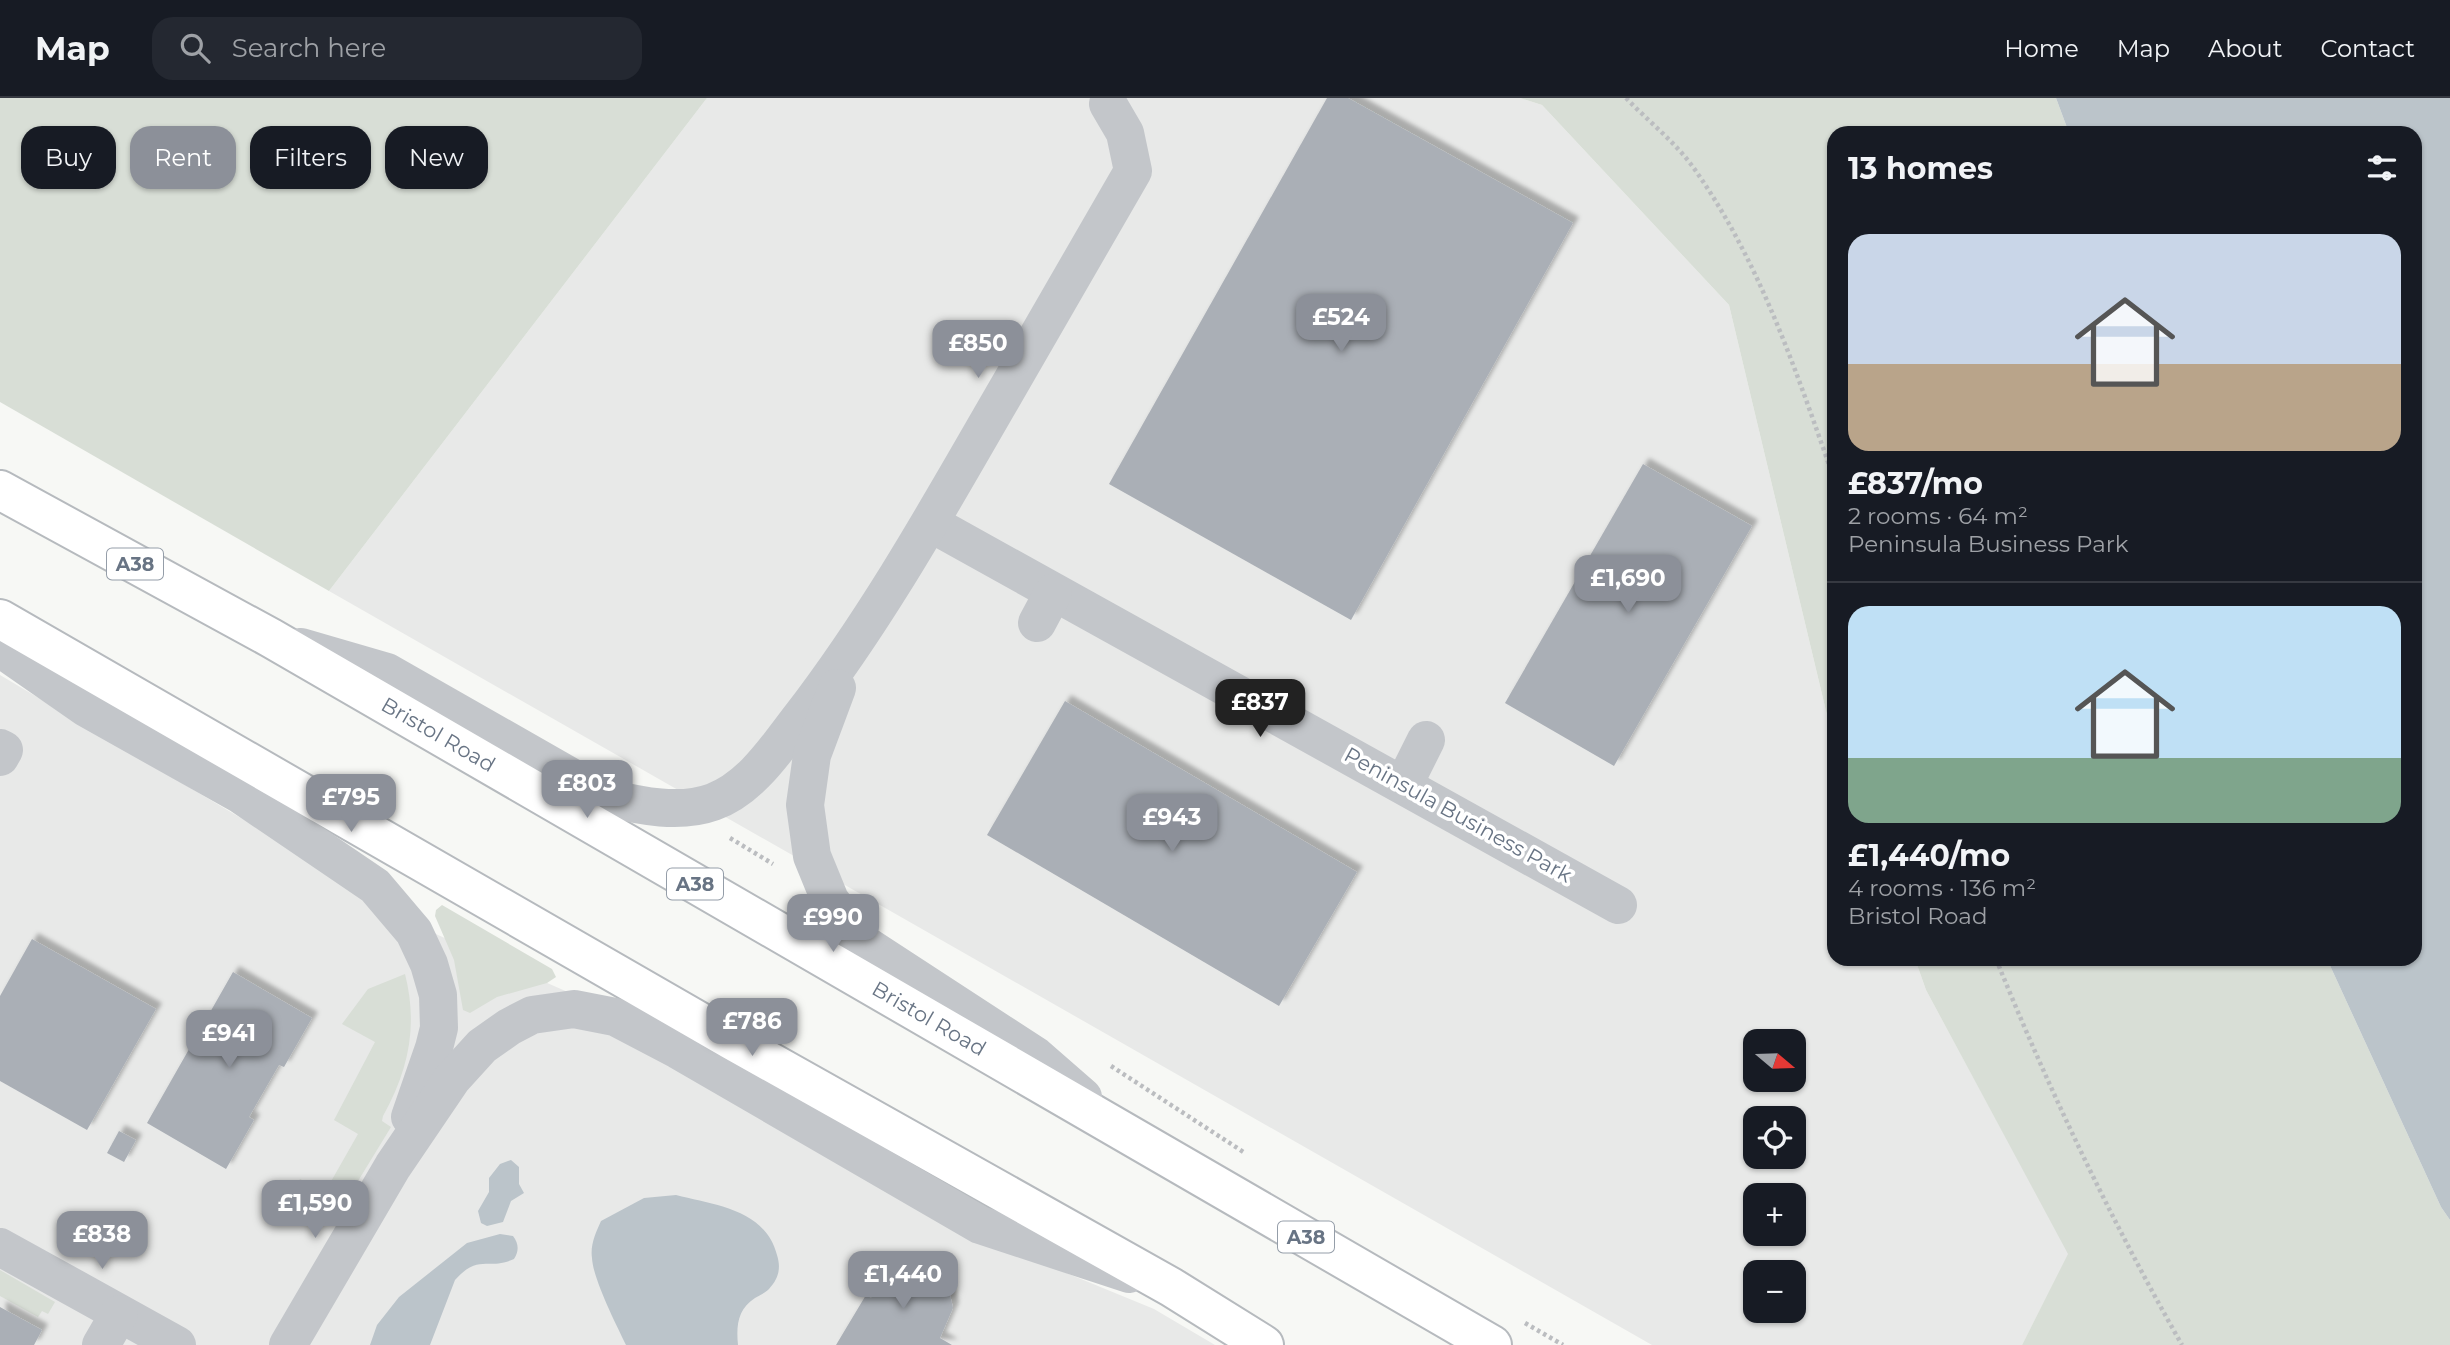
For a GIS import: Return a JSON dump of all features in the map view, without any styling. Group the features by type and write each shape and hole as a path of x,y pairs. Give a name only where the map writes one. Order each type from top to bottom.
{"main road":[{"name":"Bristol Road","path":"0,490 271,638 1120,1129 1504,1331"},
{"path":"0,619 733,1041 1171,1287 1264,1345"}],"street":[{"path":"271,638 387,672 608,797 638,805 669,808 713,802 746,781 770,756 850,653 930,523 1133,171 1125,134 1108,104"},
{"name":"Peninsula Business Park","path":"930,523 1045,608 1404,784 1618,905"},
{"path":"0,648 86,708 241,795 375,886 414,932 429,964 438,995 439,1028 393,1166"},
{"path":"850,653 812,755 805,805 812,856 830,900 861,942 1036,1056 1120,1129"},
{"path":"1404,784 1426,740"},
{"path":"0,748 4,750 0,757"},
{"path":"288,1345 393,1166 452,1079 482,1046 532,1015 574,1009 615,1017 678,1050 980,1225 1171,1287"},
{"path":"0,1247 110,1330 177,1345"}],"path":[{"path":"1626,98 1692,165 1738,240 1778,323 1827,460"},
{"path":"713,802 726,835 775,865 812,856"},
{"path":"1999,966 2041,1070 2130,1253 2182,1345"},
{"path":"1102,1060 1253,1158"},
{"path":"1504,1331 1563,1345"}],"shaded area":[{"path":"0,98 707,98 329,591 0,402"},
{"path":"707,98 1520,98 1542,105 1729,305 1827,714 1827,966 1917,966 1926,990 2069,1254 2022,1345 1652,1345 329,591"},
{"path":"1520,98 2056,98 2066,126 1827,126 1827,714 1729,305 1542,105"},
{"path":"2056,98 2450,98 2450,1220 2441,1207 2330,966 2422,966 2422,126 2066,126"},
{"path":"0,675 438,935 570,993 986,1240 1154,1309 1215,1345 0,1345"},
{"path":"442,905 552,969 556,977 547,983 497,997 470,1013 463,1010 454,960 435,916 436,910"},
{"path":"1917,966 2330,966 2441,1207 2450,1220 2450,1345 2022,1345 2068,1254 1926,990"},
{"path":"405,974 411,1029 405,1064 383,1116 382,1121 391,1127 344,1204 327,1210 310,1206 300,1198 297,1184 300,1179 325,1192 358,1134 334,1120 375,1042 342,1024 368,989"},
{"path":"511,1160 519,1167 519,1184 524,1193 511,1201 503,1222 487,1226 481,1223 478,1211 489,1192 489,1178 500,1164"},
{"path":"676,1195 722,1206 750,1218 771,1240 778,1260 777,1277 769,1289 749,1302 742,1312 737,1331 738,1345 626,1345 596,1278 592,1253 601,1221 644,1198"},
{"path":"500,1234 513,1236 515,1239 518,1248 514,1259 471,1267 455,1280 430,1345 370,1345 377,1325 399,1297 467,1243"},
{"path":"0,1270 55,1302 48,1314 42,1311 38,1317 0,1296"}],"building":[{"path":"1327,98 1348,98 1573,223 1351,620 1109,484"},
{"path":"1643,464 1752,526 1614,766 1505,703"},
{"path":"1065,701 1357,872 1279,1006 987,835"},
{"path":"32,939 156,1009 87,1130 0,1081 0,996"},
{"path":"233,972 312,1018 284,1067 279,1065 249,1117 254,1120 226,1169 147,1123"},
{"path":"119,1131 136,1140 124,1162 107,1153"},
{"path":"909,1264 930,1267 947,1281 953,1308 940,1338 952,1345 836,1345 866,1295 871,1298 891,1272"},
{"path":"0,1307 42,1330 34,1345 0,1345"}]}
